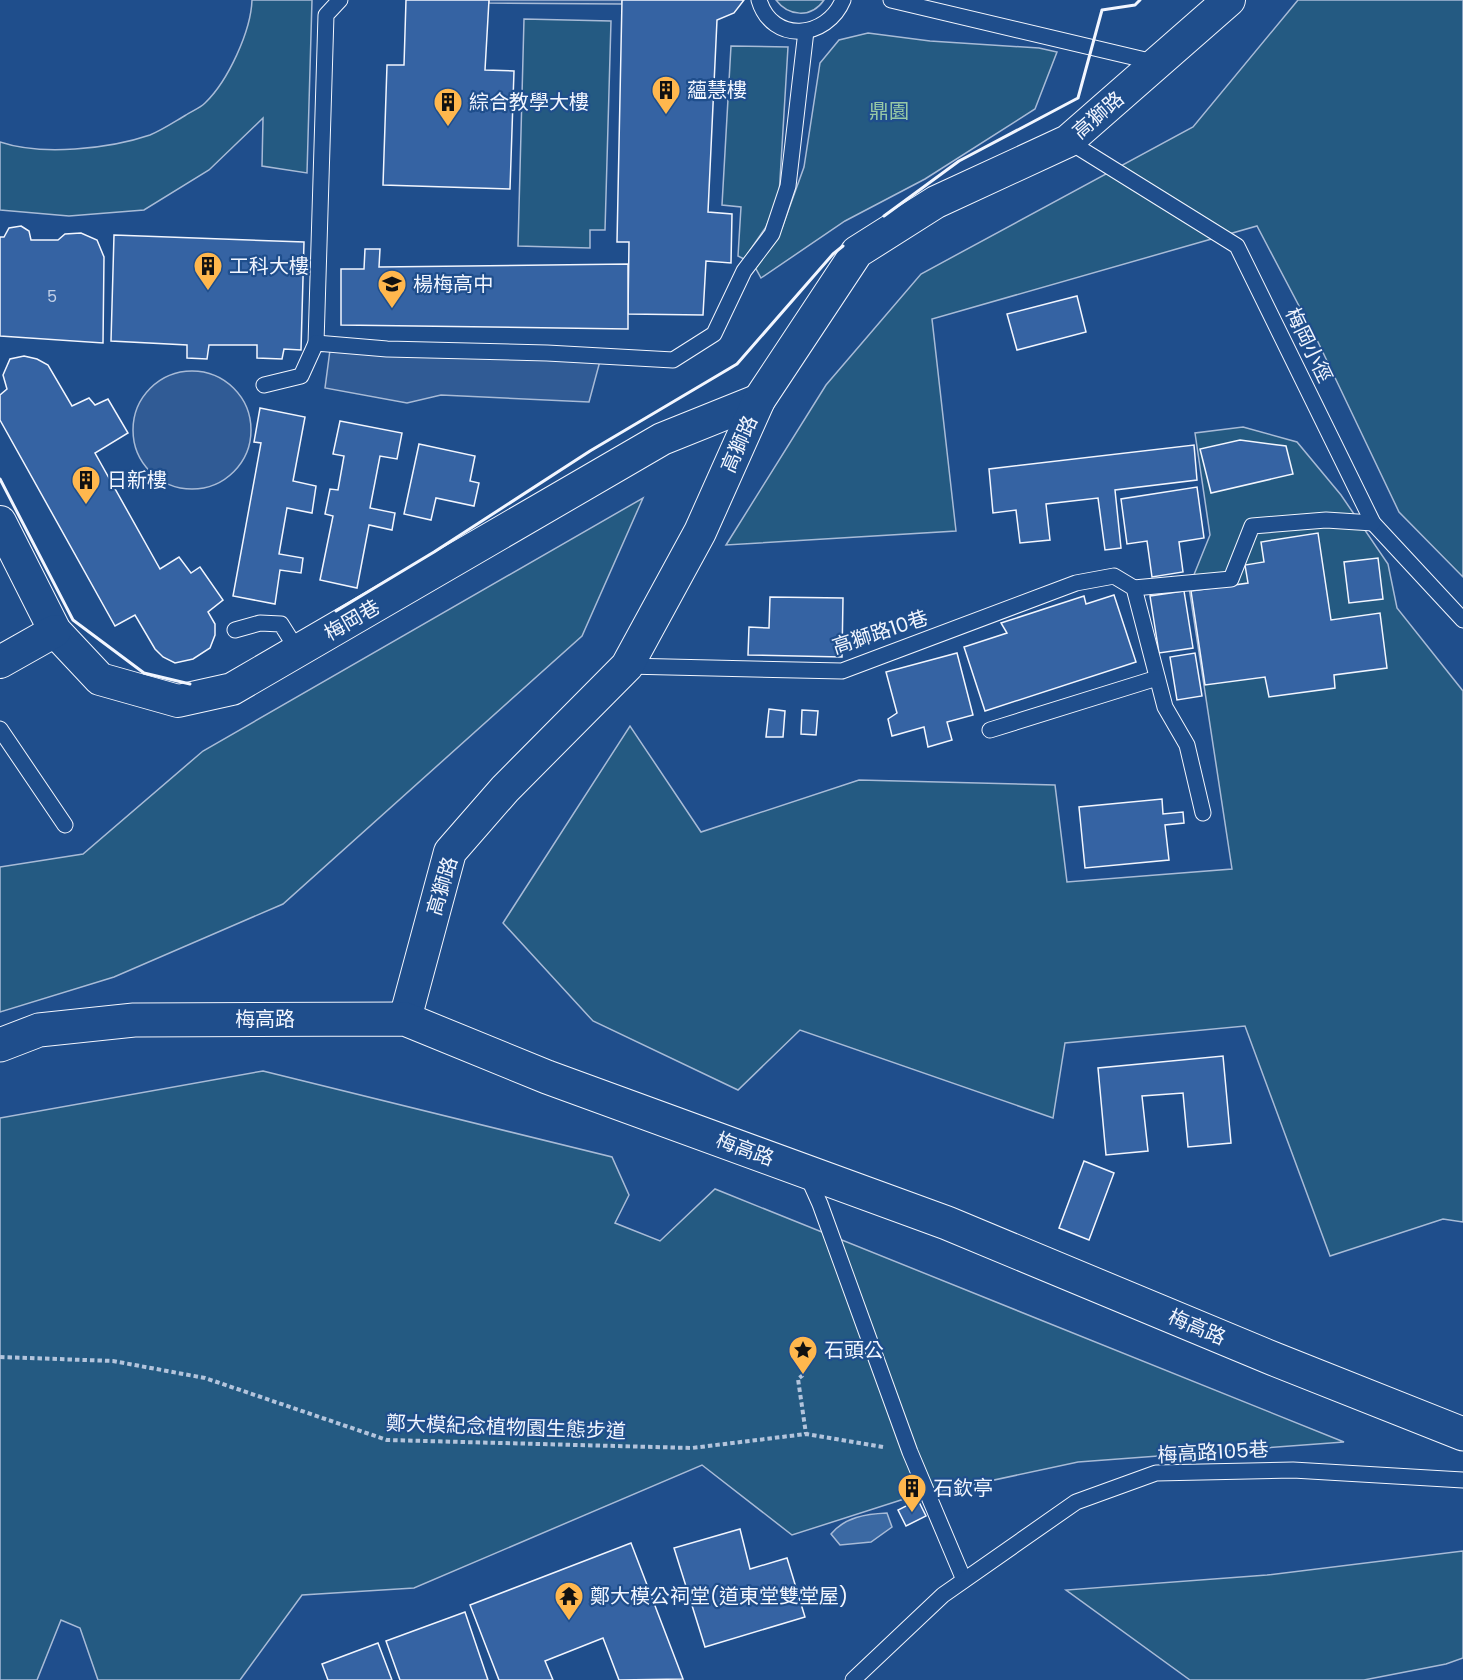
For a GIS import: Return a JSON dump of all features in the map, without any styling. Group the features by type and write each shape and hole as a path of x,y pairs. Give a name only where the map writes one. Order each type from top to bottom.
{"street":[{"name":"高獅路","path":"405,1019 450,852 505,789 627,666 700,532 759,400 857,252 936,202 1068,141 1229,0"},
{"name":"梅岡巷","path":"0,522 55,631 100,679 178,701 232,689 662,440 759,400"},
{"path":"0,662 55,631"},
{"name":"梅高路","path":"0,1045 39,1030 135,1020 405,1019 547,1077 947,1223 1274,1359 1463,1434"}],"lane":[{"path":"264,385 301,376 316,343 326,15 340,0"},
{"path":"759,0 768,17 779,26 792,31 806,31 829,22 843,0"},
{"path":"891,0 1158,63"},
{"path":"316,343 387,349 547,353 673,360 714,334 744,271 772,234 788,186 806,31"},
{"name":"梅岡小徑","path":"1068,141 1237,246 1373,524 1463,620"},
{"name":"高獅路10巷","path":"627,666 842,671 1076,583 1114,576 1134,588 1231,579 1252,526 1326,520 1373,524"},
{"path":"1134,588 1165,707 1187,745 1203,813"},
{"path":"235,630 260,622 281,624 298,651"},
{"path":"990,730 1157,678"},
{"path":"0,729 65,825"},
{"path":"805,1171 820,1204 910,1452 964,1580"},
{"name":"梅高路105巷","path":"853,1680 943,1595 1076,1502 1156,1473 1293,1470 1463,1480"}],"path":[{"name":"鄭大模紀念植物園生態步道","path":"0,1357 113,1361 205,1378 387,1440 692,1448 806,1434 910,1452"},
{"path":"803,1375 798,1379 806,1434"}],"green space":[{"path":"252,0 312,0 307,173 262,166 263,118 209,170 144,210 69,216 0,210 0,142 35,149 75,149 133,140 164,128 203,105 214,94 237,55 251,12"},
{"path":"776,0 824,0 813,10 800,13 787,9"},
{"path":"1298,0 1463,0 1463,577 1399,512 1318,342 1257,226 932,319 956,531 726,545 826,385 921,274 1193,127"},
{"path":"524,19 611,21 605,230 590,230 590,248 518,246"},
{"name":"鼎園","path":"868,33 930,41 1039,48 1057,52 1035,109 925,179 845,221 761,278 755,267 782,228 804,167 820,63 839,40"},
{"path":"731,46 788,47 779,196 766,227 744,259 738,256 741,207 722,205"},
{"path":"1243,427 1297,442 1341,495 1388,564 1397,608 1463,691 1463,1222 1443,1219 1330,1256 1245,1026 1065,1043 1053,1118 800,1030 738,1090 593,1021 503,923 630,726 701,832 859,780 1055,785 1067,882 1232,869 1189,587 1210,535 1195,433"},
{"path":"643,498 582,636 283,904 114,977 0,1012 0,867 83,854 203,751"},
{"path":"263,1071 612,1157 629,1195 615,1223 660,1241 715,1189 1344,1442 1078,1462 901,1500 792,1535 702,1465 414,1588 302,1595 240,1680 98,1680 80,1628 61,1620 37,1680 0,1680 0,1118"},
{"path":"1463,1551 1463,1658 1446,1664 1364,1680 1190,1680 1066,1590 1267,1575"}],"shaded area":[{"path":"489,0 622,0 622,4 489,3"},
{"path":"330,350 426,356 600,361 589,402 441,395 407,403 325,388"},
{"path":"192,371 203,372 225,381 241,397 250,419 250,441 241,463 225,479 203,488 192,489 181,488 159,479 143,463 134,441 133,430 134,419 143,397 159,381 181,372"},
{"path":"887,1513 892,1527 871,1542 840,1545 831,1534 849,1520 871,1514"}],"building":[{"name":"綜合教學大樓","path":"406,0 489,0 485,70 514,71 510,189 383,185 387,65 404,65"},
{"name":"蘊慧樓","path":"622,0 744,0 734,13 717,20 708,212 732,214 731,263 706,261 703,315 628,314 629,242 617,242"},
{"path":"21,226 29,231 31,240 58,240 65,234 81,233 97,240 104,257 103,343 0,336 0,237 4,237 9,228"},
{"name":"工科大樓","path":"114,235 304,242 301,350 284,349 282,359 257,358 257,345 209,345 207,359 187,358 187,345 111,341"},
{"path":"365,249 380,249 379,267 628,264 628,329 341,325 341,269 364,269"},
{"path":"1077,296 1086,332 1017,350 1007,314"},
{"name":"日新樓","path":"24,356 48,365 72,406 89,398 95,405 108,399 128,433 95,453 160,569 179,557 191,573 200,567 223,600 208,612 215,624 215,635 210,648 193,659 175,663 163,657 155,649 135,615 115,626 0,420 0,395 7,389 3,375 10,359"},
{"path":"260,408 305,417 293,481 316,486 312,513 287,508 279,554 303,558 301,573 280,570 275,604 233,596 261,443 254,442"},
{"path":"340,421 402,433 397,459 380,456 370,508 395,513 392,530 369,525 357,588 320,580 333,516 325,514 330,489 338,490 344,456 333,454"},
{"path":"1240,440 1286,446 1293,474 1211,493 1200,449"},
{"path":"419,444 475,456 470,481 479,483 474,506 436,498 431,520 404,514"},
{"path":"1194,445 1197,480 1115,490 1121,548 1105,550 1098,498 1046,504 1050,540 1020,543 1016,510 993,513 989,469"},
{"path":"1197,487 1204,538 1179,542 1183,572 1152,577 1147,541 1127,544 1121,499"},
{"path":"1318,533 1331,620 1380,613 1387,668 1334,675 1335,688 1269,697 1265,677 1205,685 1191,591 1248,583 1245,565 1264,562 1261,542"},
{"path":"1378,558 1383,599 1349,603 1344,562"},
{"path":"1184,591 1193,648 1159,653 1150,596"},
{"path":"1114,595 1136,662 985,711 964,647 1007,633 1001,623 1084,596 1086,604"},
{"path":"770,597 843,598 842,657 748,655 749,627 769,628"},
{"path":"957,653 973,715 947,722 952,740 928,747 924,727 892,736 888,719 897,713 886,672"},
{"path":"1195,653 1202,696 1177,700 1170,657"},
{"path":"769,709 785,711 783,737 766,737"},
{"path":"802,710 818,711 816,735 801,734"},
{"path":"1162,799 1163,814 1183,812 1184,823 1165,825 1169,860 1085,868 1079,807"},
{"path":"1223,1056 1231,1143 1188,1147 1183,1093 1142,1096 1148,1151 1106,1155 1098,1068"},
{"path":"1084,1161 1114,1173 1089,1240 1059,1228"},
{"name":"石欽亭","path":"918,1500 926,1516 906,1526 898,1510"},
{"path":"740,1529 750,1569 787,1558 805,1617 705,1647 674,1548"},
{"name":"鄭大模公祠堂(道東堂雙堂屋)","path":"631,1543 683,1679 619,1680 603,1638 545,1661 553,1680 499,1680 470,1605"},
{"path":"465,1612 488,1680 400,1680 386,1641"},
{"path":"378,1643 392,1680 328,1680 322,1664"}],"wall":[{"path":"884,216 959,161 1078,98 1102,10 1135,5 1140,0"},
{"path":"336,611 434,552 590,451 737,364 833,254 843,246"},
{"path":"0,479 73,620 144,673 190,684"}],"place":[{"name":"蘊慧樓","path":"666,116"},
{"name":"綜合教學大樓","path":"448,128"},
{"name":"工科大樓","path":"208,292"},
{"name":"楊梅高中","path":"392,310"},
{"name":"日新樓","path":"86,506"},
{"name":"石頭公","path":"803,1376"},
{"name":"石欽亭","path":"912,1514"},
{"name":"鄭大模公祠堂(道東堂雙堂屋)","path":"569,1622"}]}
